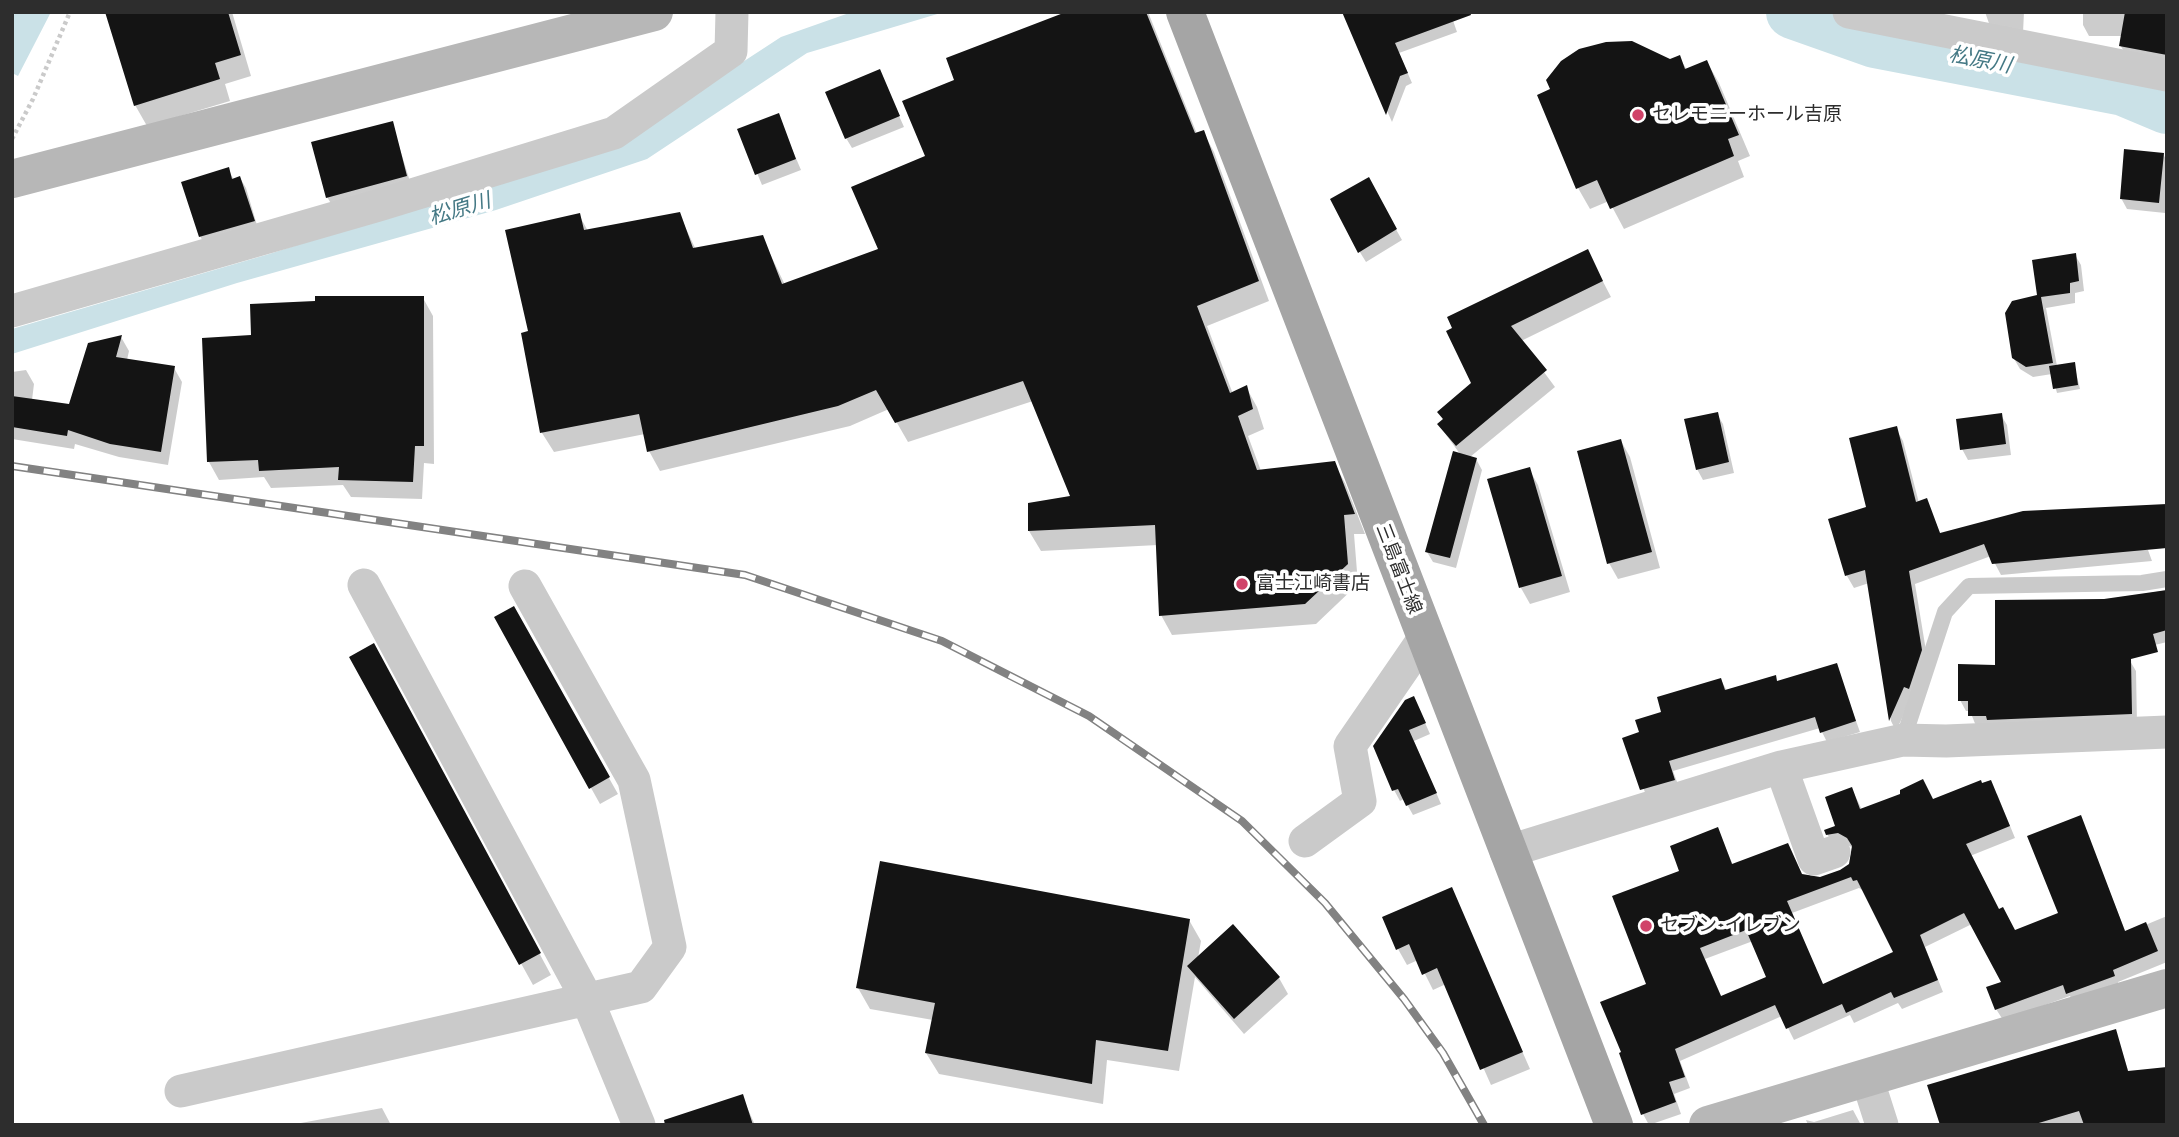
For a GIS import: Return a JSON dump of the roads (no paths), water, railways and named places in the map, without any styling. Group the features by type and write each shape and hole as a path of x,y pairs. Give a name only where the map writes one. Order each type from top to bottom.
{"main road":[{"name":"三島富士線","path":"1185,12 1506,852 1614,1125"}],"street":[{"path":"12,179 654,12"},
{"path":"12,311 379,205 614,133 731,51 732,12"},
{"path":"1849,12 2167,75"},
{"path":"364,585 587,999 639,1125"},
{"path":"181,1091 641,987 670,947 634,780 525,586"},
{"path":"1305,841 1360,802 1350,746 1425,636"},
{"path":"1506,852 1782,767 1903,740 1946,741 2167,732"},
{"path":"1782,767 1814,859 1834,852"},
{"path":"1708,1125 2167,988"},
{"path":"1867,1078 1882,1125"}],"lane":[{"path":"1903,740 1945,612 1969,586 2142,583 2167,579"}],"water":[{"path":"15,12 51,12 18,76 12,73 12,21"},
{"path":"852,12 944,12 807,53 647,159 496,210 237,283 12,354 12,329 269,254 617,144 781,37"}],"waterway":[{"name":"松原川","path":"1793,12 1875,41 2124,89 2167,107"}],"railway":[{"path":"12,466 745,575 942,641 1089,716 1242,821 1325,903 1404,999 1443,1053 1484,1125"}],"place":[{"name":"セレモニーホール吉原","path":"1638,115"},
{"name":"富士江崎書店","path":"1242,584"},
{"name":"セブン-イレブン","path":"1646,926"}]}
